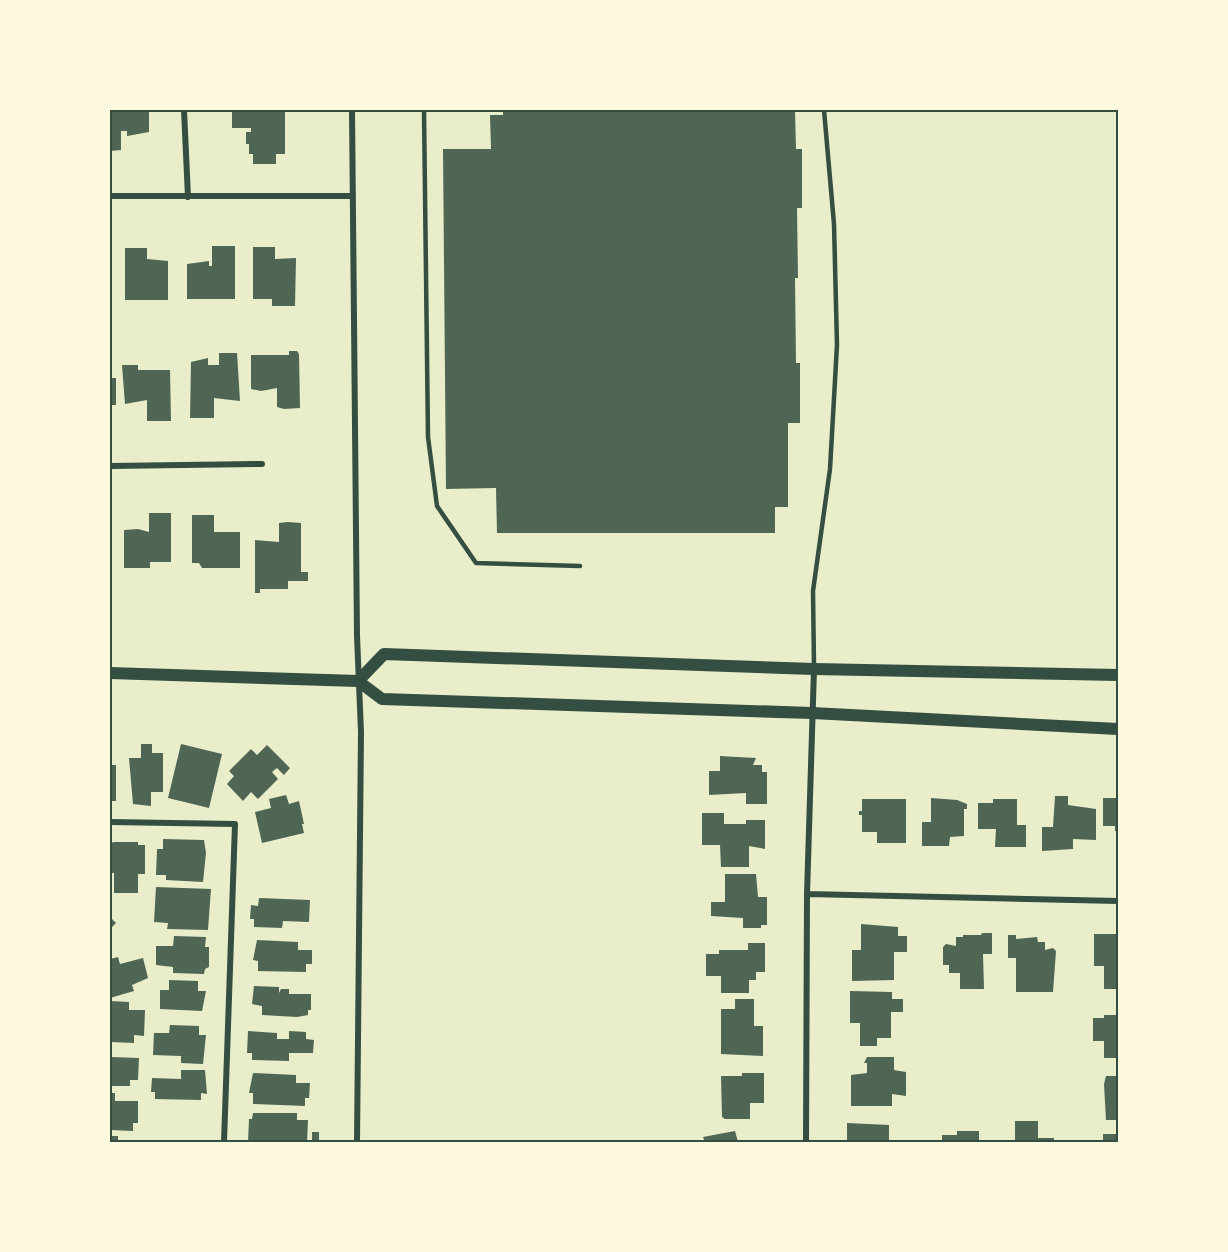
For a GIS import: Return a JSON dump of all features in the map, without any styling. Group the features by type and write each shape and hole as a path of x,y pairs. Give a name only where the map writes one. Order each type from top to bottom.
{"main road":[{"path":"358,681 384,654 814,669 1119,675"},
{"path":"110,673 358,681 382,699 812,713 1119,729"}],"street":[{"path":"184,110 188,197"},
{"path":"352,110 358,681 361,744 357,1143"},
{"path":"110,196 353,196"},
{"path":"110,466 262,464"},
{"path":"806,1143 807,894 814,669"},
{"path":"110,822 236,824 224,1143"},
{"path":"807,894 1119,902"}],"lane":[{"path":"424,110 428,436 437,506 476,563 580,566"},
{"path":"814,669 813,591 830,469 837,345 834,224 824,110"}],"building":[{"path":"110,110 149,110 149,132 127,136 127,131 121,131 121,150 110,151"},
{"path":"232,110 285,110 285,154 276,154 276,164 253,164 253,154 249,154 249,144 246,144 246,132 251,132 251,128 232,128"},
{"path":"503,110 795,110 796,149 802,149 802,208 797,208 798,278 795,278 796,363 800,363 800,423 788,423 788,507 775,507 775,533 497,533 496,488 446,489 443,149 491,149 490,115 503,115"},
{"path":"212,246 235,246 235,299 187,299 187,264 209,261 209,266 212,266"},
{"path":"253,247 275,247 275,259 296,258 295,306 272,306 272,299 253,299"},
{"path":"125,248 147,248 147,259 168,261 168,300 125,300"},
{"path":"289,351 297,351 299,354 300,408 284,409 277,407 277,388 261,391 251,389 251,355 289,355"},
{"path":"219,353 237,353 240,401 214,398 214,418 190,418 191,362 208,358 208,365 219,365"},
{"path":"122,365 138,365 138,370 170,370 171,421 147,421 147,400 125,404"},
{"path":"110,378 116,378 116,405 110,405"},
{"path":"149,513 171,513 171,562 150,562 150,568 124,568 124,530 138,529 149,532"},
{"path":"192,515 214,515 214,532 240,532 240,568 202,568 199,563 192,563"},
{"path":"279,523 301,523 301,572 308,572 308,581 288,581 288,589 260,589 260,593 255,593 255,540 279,542"},
{"path":"141,744 152,744 152,753 163,753 163,792 151,792 151,806 133,804 129,758 141,758"},
{"path":"181,744 222,754 209,808 168,798"},
{"path":"267,745 290,768 284,775 277,768 272,772 278,779 258,799 251,792 243,801 227,784 234,776 229,771 251,749 257,755"},
{"path":"720,756 756,758 753,765 762,765 762,772 767,772 767,804 746,804 746,793 709,795 709,771 720,771"},
{"path":"110,765 116,765 116,801 110,801"},
{"path":"286,795 289,804 299,801 304,833 262,843 255,812 271,808 269,799"},
{"path":"1055,796 1068,796 1068,805 1096,809 1096,840 1073,839 1073,849 1042,851 1042,827 1053,827"},
{"path":"931,798 957,800 967,804 967,809 964,809 964,836 950,837 949,846 922,846 922,822 931,822"},
{"path":"1103,798 1118,798 1118,831 1115,831 1115,826 1103,826"},
{"path":"862,799 906,799 906,843 877,843 877,832 862,832 862,815 859,815 859,811 862,811"},
{"path":"993,799 1017,799 1017,825 1026,825 1026,847 995,847 996,829 978,829 978,803 993,803"},
{"path":"702,813 724,813 724,824 746,824 746,820 765,820 765,849 749,846 749,867 721,867 720,845 702,845"},
{"path":"163,839 204,840 206,853 203,882 166,880 166,875 156,875 157,849 163,849"},
{"path":"138,842 138,845 145,845 145,874 138,874 138,893 114,893 114,873 110,873 110,843"},
{"path":"725,874 756,874 758,897 767,897 767,925 761,925 761,928 743,928 743,918 711,916 711,902 725,902"},
{"path":"156,887 211,889 208,930 167,929 168,923 154,922"},
{"path":"259,898 310,900 309,922 283,921 282,928 254,927 254,919 250,919 251,905 258,906"},
{"path":"110,917 116,923 110,929"},
{"path":"861,924 898,927 898,936 907,936 907,952 894,952 894,980 852,981 852,950 861,950"},
{"path":"992,933 992,954 983,954 984,989 960,989 960,973 949,973 949,965 943,965 943,947 946,944 956,946 956,937 981,935"},
{"path":"1094,934 1118,934 1118,989 1104,989 1104,966 1094,966"},
{"path":"1008,935 1016,935 1016,939 1037,937 1038,942 1045,942 1045,950 1053,948 1056,951 1053,992 1016,992 1016,958 1008,958"},
{"path":"174,936 206,937 205,947 209,947 209,967 205,969 204,974 173,973 173,967 156,965 156,946 173,946"},
{"path":"257,940 298,942 298,950 312,950 312,964 306,964 306,972 258,971 258,961 253,960"},
{"path":"748,943 765,943 765,972 756,972 756,980 749,980 749,993 721,993 721,976 706,976 706,954 719,954 719,950 748,950"},
{"path":"118,957 120,964 143,958 148,978 132,985 134,991 110,998 110,959"},
{"path":"169,980 198,981 198,991 206,991 202,1011 160,1009 160,990 169,990"},
{"path":"254,986 279,987 279,993 281,989 289,989 289,994 311,994 311,1010 308,1010 308,1015 297,1017 262,1015 262,1006 252,1004"},
{"path":"850,991 892,992 892,999 903,999 903,1012 891,1012 891,1038 877,1038 877,1046 860,1046 860,1023 850,1023"},
{"path":"735,999 754,999 754,1026 763,1026 763,1056 721,1054 721,1009 735,1009"},
{"path":"110,1001 129,1002 129,1010 145,1010 144,1036 134,1035 134,1043 110,1042"},
{"path":"1104,1015 1118,1015 1118,1058 1104,1058 1104,1041 1093,1041 1093,1018 1104,1018"},
{"path":"170,1025 199,1026 199,1035 206,1035 203,1064 181,1063 181,1056 153,1055 154,1033 169,1033"},
{"path":"248,1031 277,1033 277,1039 289,1039 289,1031 306,1032 306,1039 314,1040 313,1053 289,1053 289,1061 252,1060 252,1053 247,1053"},
{"path":"110,1057 139,1058 138,1080 130,1080 130,1086 110,1086"},
{"path":"867,1057 894,1057 894,1070 906,1072 906,1096 892,1094 892,1106 851,1106 851,1075 867,1073 867,1063 864,1063"},
{"path":"181,1070 205,1070 207,1094 201,1093 201,1100 155,1099 155,1092 151,1092 152,1078 181,1079"},
{"path":"253,1073 296,1075 296,1083 310,1083 309,1098 305,1098 305,1106 253,1104 253,1093 249,1093"},
{"path":"742,1073 764,1073 764,1103 750,1103 750,1119 725,1119 722,1117 721,1076 742,1076"},
{"path":"1106,1076 1118,1076 1118,1120 1106,1120 1104,1084"},
{"path":"110,1093 115,1093 115,1101 138,1101 138,1123 133,1123 133,1131 110,1130"},
{"path":"253,1113 297,1113 297,1120 308,1120 307,1142 248,1142 249,1119 252,1119"},
{"path":"1015,1121 1038,1121 1038,1138 1054,1138 1054,1142 1015,1142"},
{"path":"847,1123 889,1125 889,1142 847,1142"},
{"path":"735,1131 738,1142 705,1142 703,1137"},
{"path":"957,1131 979,1131 979,1142 942,1142 942,1135 957,1135"},
{"path":"312,1132 319,1132 319,1142 312,1142"},
{"path":"1103,1134 1118,1134 1118,1142 1103,1142"},
{"path":"110,1136 118,1136 118,1142 110,1142"}]}
